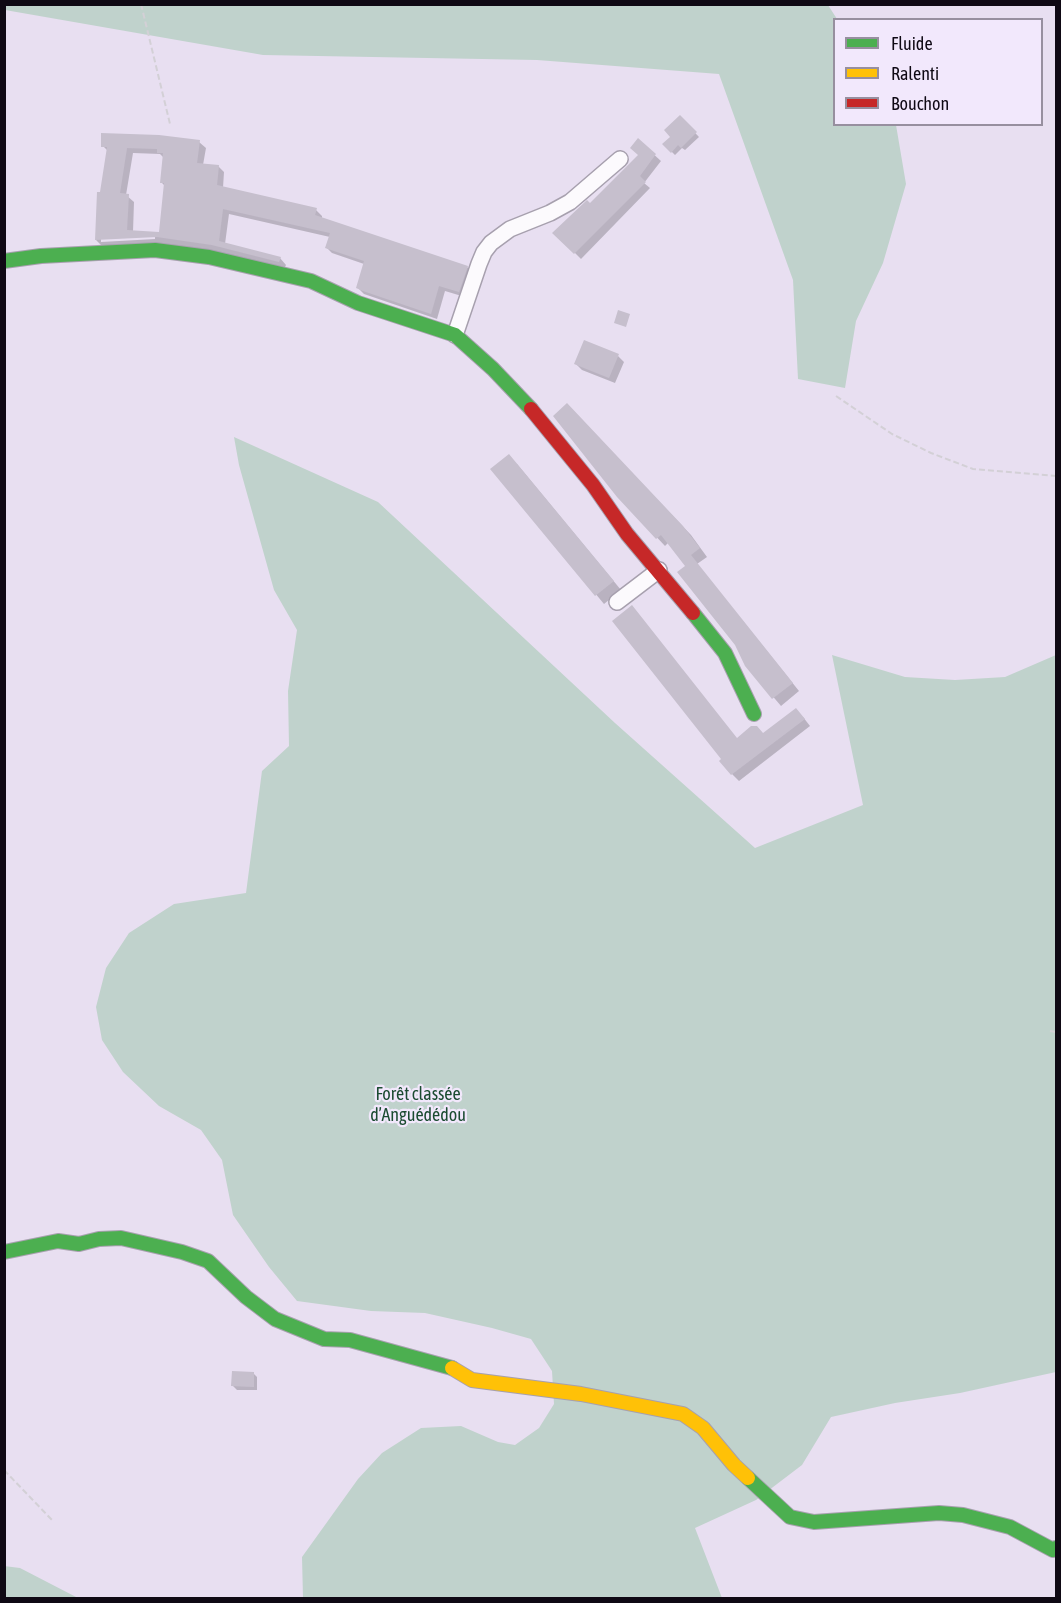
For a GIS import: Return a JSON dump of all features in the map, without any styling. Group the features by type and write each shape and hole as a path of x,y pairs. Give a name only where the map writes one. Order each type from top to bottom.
{"street":[{"path":"455,335 482,258 491,243 510,229 550,213 570,202 620,159"},
{"path":"4,261 41,256 155,250 209,257 280,275 311,280 358,303 455,335 528,405 593,485 627,534 726,652 754,714"},
{"path":"617,602 659,570"},
{"path":"4,1252 58,1241 79,1244 99,1239 121,1238 182,1252 208,1261 246,1297 275,1319 324,1339 350,1340 425,1359 451,1367 472,1380 581,1394 683,1414 703,1428 734,1465 790,1517 813,1522 939,1513 963,1515 1010,1527 1053,1550 1056,1548"}],"path":[{"path":"141,4 170,124"},
{"path":"837,396 892,434 931,453 973,469 1056,476"},
{"path":"1050,1031 1056,1032"},
{"path":"4,1470 52,1520"}],"green space":[{"path":"4,5 828,5 836,18 833,18 833,126 896,126 906,184 883,263 856,321 845,388 798,379 793,280 719,74 537,60 263,55 5,10"},
{"name":"Forêt classée d’Anguédédou","path":"234,437 378,502 615,723 755,848 863,805 832,655 905,677 955,680 1005,677 1056,655 1056,1372 831,1417 802,1465 756,1500 695,1528 722,1598 303,1598 302,1557 358,1479 382,1453 421,1428 461,1426 498,1442 515,1445 539,1428 554,1404 552,1371 531,1339 425,1313 371,1311 297,1301 269,1267 233,1215 222,1160 201,1130 159,1106 123,1072 102,1040 96,1007 106,968 129,933 174,904 246,893 262,771 289,746 288,691 297,630 274,590 239,465"},
{"path":"4,1566 20,1568 78,1598 5,1598"}],"building":[{"path":"680,115 697,132 681,148 678,145 671,153 662,144 670,137 664,130"},
{"path":"101,133 159,135 200,140 197,163 219,165 217,185 317,208 315,215 468,266 459,292 439,286 431,314 363,291 356,288 364,261 325,248 330,233 223,209 219,241 281,257 279,262 212,245 157,237 95,240 97,192 100,192 107,147 101,147","holes":["127,148 157,149 157,153 163,153 160,183 164,183 159,232 127,230 129,194 120,193"]},
{"path":"638,138 656,154 640,176 646,182 574,254 552,233 587,200 590,203 638,155 630,148"},
{"path":"618,310 630,314 626,327 614,323"},
{"path":"584,340 619,354 609,378 574,364"},
{"path":"567,403 683,526 700,548 691,555 793,683 772,699 745,666 735,645 677,572 685,566 661,535 656,539 617,497 553,416"},
{"path":"509,454 614,581 595,596 490,469"},
{"path":"632,605 737,738 751,726 757,726 763,733 796,708 805,719 731,775 719,761 721,759 612,621"},
{"path":"232,1371 254,1372 254,1387 231,1386"}],"traffic: fast":[{"path":"4,261 41,256 155,250 209,257 311,281 358,303 455,335 493,369 531,409"},
{"path":"693,613 725,653 754,714"},
{"path":"4,1252 58,1241 79,1244 99,1239 121,1238 182,1252 208,1261 246,1297 275,1319 324,1339 350,1340 452,1368"},
{"path":"748,1478 790,1517 814,1522 939,1513 963,1515 1010,1527 1053,1550 1056,1548"}],"traffic: slow":[{"path":"452,1368 472,1380 581,1394 683,1414 703,1428 748,1478"}],"traffic: jam":[{"path":"531,409 593,485 627,534 693,613"}]}
